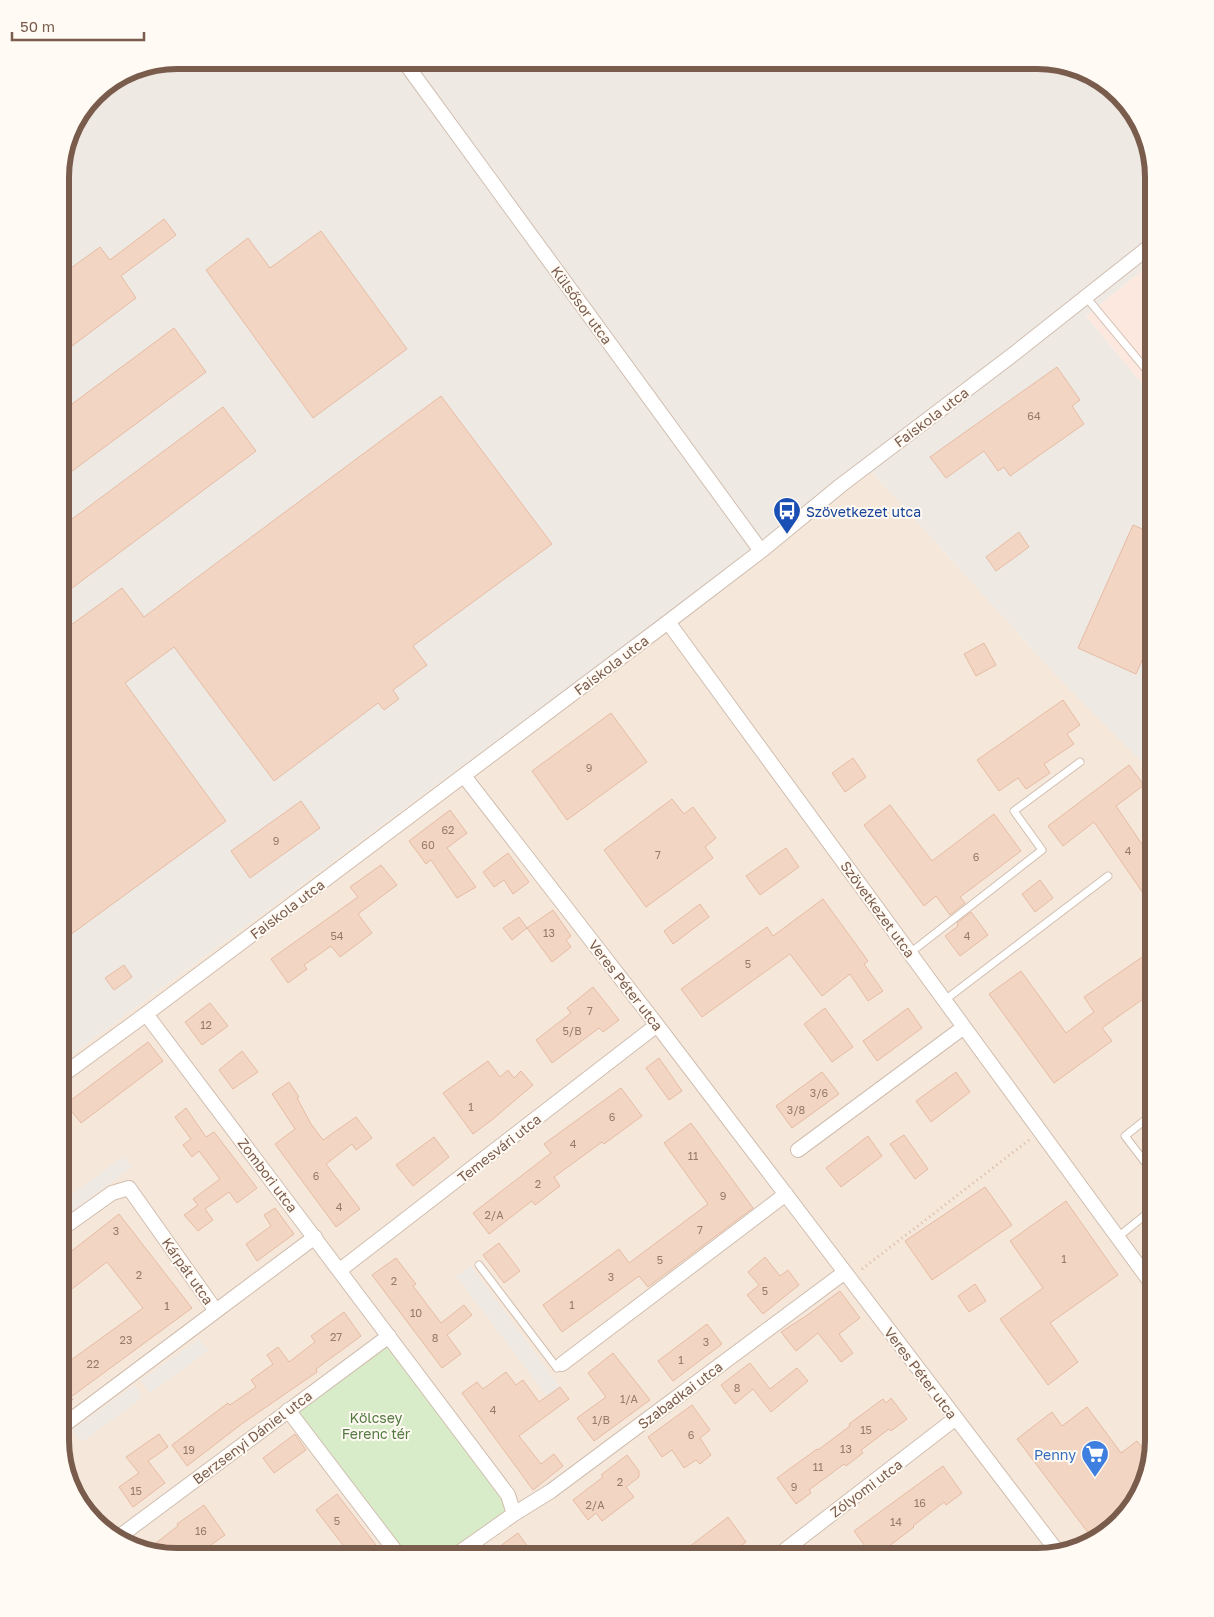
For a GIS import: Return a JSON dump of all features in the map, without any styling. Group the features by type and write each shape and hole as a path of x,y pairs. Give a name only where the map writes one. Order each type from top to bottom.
{"street":[{"name":"Külsősor utca","path":"410,69 761,551"},
{"name":"Faiskola utca","path":"69,1070 668,622 1145,250"},
{"name":"Szövetkezet utca","path":"668,622 1145,1274"},
{"name":"Veres Péter utca","path":"464,776 657,1025 1054,1547"},
{"name":"Zombori utca","path":"146,1014 389,1336"},
{"name":"Temesvári utca","path":"340,1270 657,1025"},
{"path":"798,1150 964,1028"},
{"name":"Kárpát utca","path":"69,1223 112,1192 129,1188 216,1311 69,1421"},
{"path":"562,1364 786,1194"},
{"path":"216,1311 315,1238"},
{"name":"Szabadkai utca","path":"514,1514 551,1491 847,1275"},
{"path":"389,1336 508,1495 514,1514 476,1548"},
{"name":"Berzsenyi Dániel utca","path":"124,1534 389,1336"},
{"path":"288,1410 393,1548"},
{"name":"Zólyomi utca","path":"788,1548 956,1418"}],"lane":[{"path":"1085,296 1145,368"},
{"path":"910,953 1042,850 1014,811 1080,762"},
{"path":"945,1000 1108,876"},
{"path":"1145,1121 1125,1136 1145,1162"},
{"path":"1118,1237 1145,1215"},
{"path":"478,1265 557,1368 562,1364"}],"path":[{"path":"847,1275 1040,1131"},
{"path":"69,1395 81,1412"}],"shaded area":[{"path":"169,69 1045,69 1065,72 1079,77 1109,95 1127,117 1142,149 1145,176 1145,268 1086,316 1145,387 1145,765 1053,672 862,461 673,610 69,1056 69,169 72,149 77,135 95,105 111,91 135,77 149,72"},
{"path":"1145,268 1145,387 1086,316"},
{"path":"862,461 1053,672 1145,765 1145,1441 1140,1475 1127,1500 1109,1522 1085,1537 1065,1545 1038,1548 169,1548 142,1543 117,1530 95,1512 87,1500 74,1475 69,1448 69,1056 673,610"},
{"path":"124,1156 132,1167 69,1213 69,1196"},
{"path":"471,1266 560,1387 547,1396 456,1276"},
{"path":"199,1339 208,1351 150,1393 141,1380"},
{"path":"134,1385 143,1397 82,1442 72,1430"}],"green space":[{"name":"Kölcsey Ferenc tér","path":"389,1336 502,1496 505,1512 455,1548 393,1548 288,1410"}],"building":[{"path":"164,219 176,235 121,276 136,298 69,348 69,269 100,247 110,260"},
{"path":"321,231 407,349 313,418 206,270 248,238 270,268"},
{"path":"174,328 206,372 69,473 69,406"},
{"path":"1057,367 1080,400 1072,406 1084,424 1010,476 1004,467 998,471 984,451 946,478 930,457"},
{"path":"441,396 552,544 413,646 427,665 393,690 399,699 384,710 378,703 274,781 174,647 125,683 226,821 70,935 69,626 122,588 144,617"},
{"path":"223,407 256,451 69,590 69,521"},
{"path":"1133,525 1145,530 1145,654 1136,674 1078,648"},
{"path":"1019,532 1029,547 996,571 986,557"},
{"path":"984,643 996,665 976,676 964,654"},
{"path":"1063,700 1080,725 1067,734 1074,744 1044,764 1050,773 1026,789 1018,778 999,791 977,760"},
{"path":"611,713 647,762 567,820 532,771"},
{"path":"853,758 866,777 845,792 832,773"},
{"path":"1129,765 1144,785 1116,806 1145,849 1145,896 1094,822 1063,846 1048,826"},
{"path":"672,799 684,814 693,807 716,838 705,847 713,858 646,907 604,850"},
{"path":"301,801 320,828 250,878 231,851"},
{"path":"890,805 932,861 994,814 1021,851 960,897 965,903 950,915 936,896 924,906 864,825"},
{"path":"450,810 467,833 447,848 476,887 457,898 431,860 426,864 409,841"},
{"path":"786,848 799,867 760,895 746,876"},
{"path":"508,853 529,882 513,894 504,880 494,887 483,872"},
{"path":"381,865 397,885 358,914 372,933 340,957 331,946 304,965 307,969 288,983 271,959 358,897 350,887"},
{"path":"1040,880 1053,898 1035,912 1022,894"},
{"path":"823,899 868,961 864,964 883,991 868,1001 850,974 822,996 790,954 702,1017 681,989 767,927 773,936"},
{"path":"700,904 709,917 673,944 664,931"},
{"path":"553,910 571,936 566,940 571,947 552,962 527,928"},
{"path":"971,912 988,935 960,956 945,936"},
{"path":"519,917 527,928 512,940 503,928"},
{"path":"1145,955 1145,998 1102,1028 1112,1041 1054,1083 989,994 1021,971 1066,1033 1094,1012 1084,997"},
{"path":"124,965 132,977 114,990 105,978"},
{"path":"593,987 619,1020 603,1032 599,1028 552,1063 536,1040 571,1013 567,1008"},
{"path":"210,1003 228,1026 202,1045 185,1022"},
{"path":"825,1008 853,1047 832,1062 804,1024"},
{"path":"908,1008 922,1028 877,1061 863,1041"},
{"path":"148,1042 163,1061 81,1123 69,1108 69,1102"},
{"path":"242,1051 258,1072 233,1089 219,1070"},
{"path":"659,1058 682,1091 669,1100 646,1068"},
{"path":"488,1061 500,1077 508,1070 514,1078 521,1071 533,1085 473,1134 443,1093"},
{"path":"822,1072 839,1094 792,1128 776,1106"},
{"path":"956,1072 970,1092 931,1122 916,1101"},
{"path":"289,1082 299,1097 297,1098 311,1124 323,1140 356,1117 372,1138 356,1150 352,1144 326,1164 360,1209 336,1227 275,1144 295,1129 272,1094"},
{"path":"621,1088 642,1116 554,1177 560,1186 535,1205 532,1201 489,1234 473,1213 551,1153 544,1144"},
{"path":"186,1108 206,1137 214,1132 257,1188 237,1203 229,1192 205,1209 213,1220 198,1231 184,1215 198,1205 193,1199 220,1179 199,1151 192,1157 183,1145 191,1139 175,1117"},
{"path":"691,1123 753,1208 648,1287 639,1276 562,1332 543,1305 619,1249 629,1263 708,1204 664,1143"},
{"path":"904,1135 928,1169 915,1179 890,1144"},
{"path":"868,1136 882,1156 841,1187 826,1168"},
{"path":"434,1137 449,1157 413,1186 396,1165"},
{"path":"985,1187 1012,1225 932,1280 905,1241"},
{"path":"1066,1201 1118,1275 1050,1323 1078,1362 1048,1385 1000,1319 1043,1288 1010,1241"},
{"path":"275,1208 294,1234 257,1261 246,1244 271,1226 264,1215"},
{"path":"119,1214 192,1308 69,1398 69,1361 143,1308 107,1262 69,1291 69,1253"},
{"path":"499,1243 520,1271 504,1283 483,1255"},
{"path":"765,1257 780,1276 788,1270 799,1285 763,1314 747,1295 759,1285 748,1272"},
{"path":"396,1258 416,1284 413,1286 441,1323 464,1305 472,1315 447,1335 461,1354 442,1368 372,1275"},
{"path":"975,1284 986,1301 969,1312 958,1296"},
{"path":"840,1291 860,1318 839,1334 853,1353 841,1362 818,1333 796,1351 781,1332"},
{"path":"344,1312 361,1336 316,1369 317,1372 243,1423 187,1466 172,1445 228,1403 230,1405 256,1387 251,1380 273,1364 267,1355 278,1347 289,1362 315,1342 311,1336"},
{"path":"707,1324 722,1344 673,1381 658,1361"},
{"path":"613,1353 650,1400 594,1441 577,1418 606,1397 588,1373"},
{"path":"750,1363 770,1389 797,1368 808,1381 771,1412 753,1389 735,1404 721,1385"},
{"path":"506,1372 516,1385 523,1380 539,1402 560,1387 569,1399 519,1436 541,1464 554,1454 563,1466 533,1490 462,1393 477,1382 483,1389"},
{"path":"891,1398 907,1419 891,1431 889,1429 861,1450 863,1453 846,1466 844,1464 809,1490 811,1493 796,1504 777,1478 818,1450 883,1399 886,1403"},
{"path":"692,1405 710,1430 700,1438 711,1455 700,1464 696,1460 684,1468 672,1450 662,1457 648,1437"},
{"name":"Penny","path":"1087,1407 1121,1453 1137,1441 1144,1450 1140,1475 1127,1500 1109,1522 1089,1534 1017,1439 1052,1412 1062,1426"},
{"path":"159,1434 168,1447 148,1461 165,1483 133,1507 119,1487 139,1473 126,1457"},
{"path":"295,1434 306,1450 274,1473 263,1458"},
{"path":"627,1455 639,1471 639,1477 626,1487 634,1497 602,1521 596,1513 588,1520 573,1500 603,1477 601,1475"},
{"path":"943,1466 962,1493 946,1505 944,1502 889,1548 866,1548 854,1531"},
{"path":"337,1494 378,1548 345,1548 316,1510"},
{"path":"204,1505 225,1535 207,1548 169,1548 153,1545 178,1526 177,1524"},
{"path":"728,1517 746,1542 738,1548 688,1548"},
{"path":"518,1533 529,1548 497,1548"}],"place":[{"name":"Szövetkezet utca","path":"787,535"},
{"name":"Penny","path":"1095,1478"}]}
